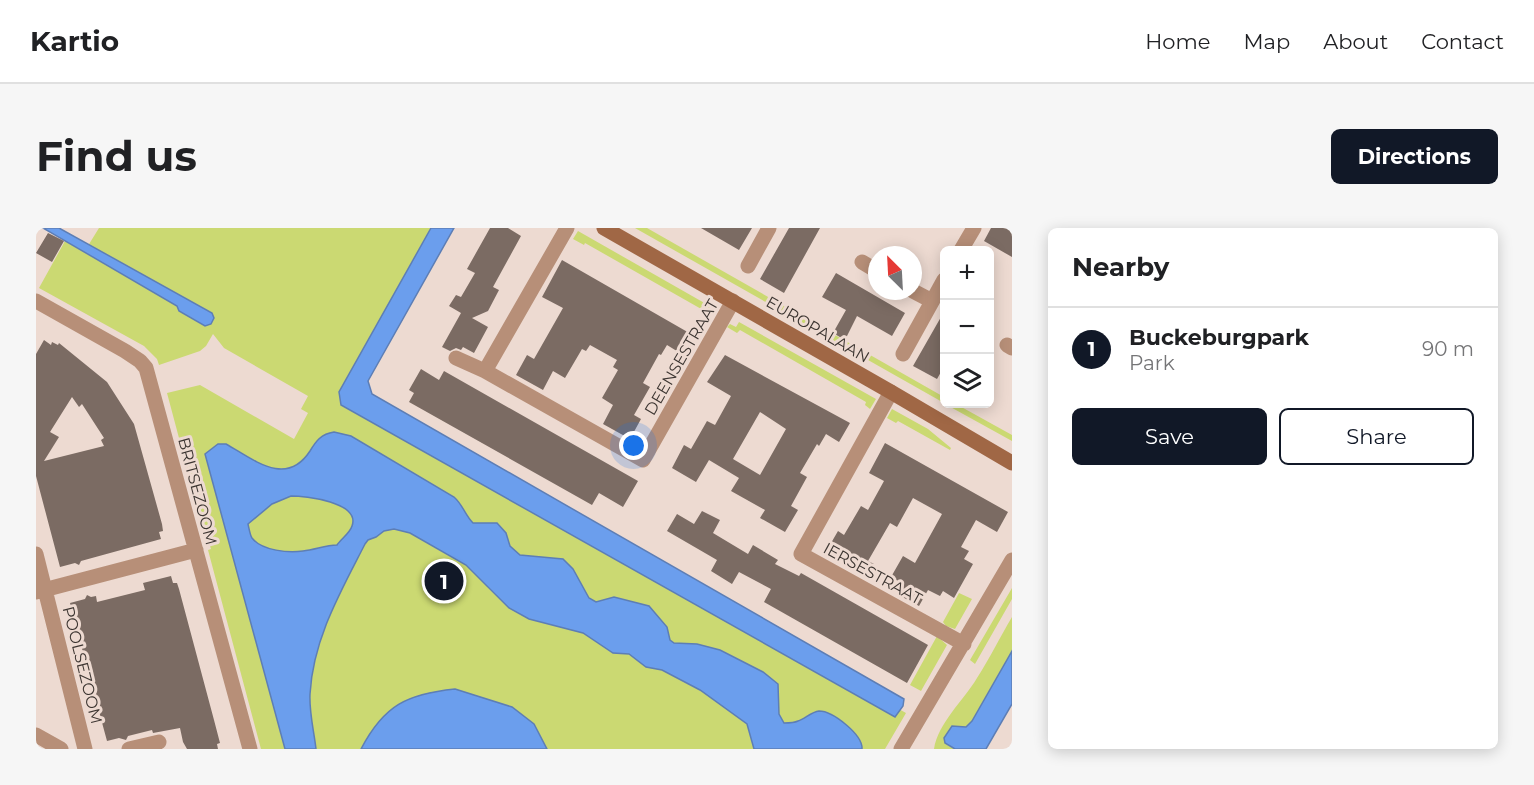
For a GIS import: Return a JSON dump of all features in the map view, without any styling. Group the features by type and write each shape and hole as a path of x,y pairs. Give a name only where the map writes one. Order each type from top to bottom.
{"street":[{"path":"485,371 567,228"},
{"name":"EUROPALAAN","path":"604,228 1012,463"},
{"path":"748,266 769,228"},
{"path":"963,246 974,228"},
{"path":"861,262 868,266"},
{"path":"903,354 940,288"},
{"path":"922,296 932,301"},
{"name":"BRITSEZOOM","path":"36,301 125,351 146,368 250,749"},
{"name":"DEENSESTRAAT","path":"456,358 485,371 643,460 734,301"},
{"name":"IERSESTRAAT","path":"891,392 801,554 964,644"},
{"name":"POOLSEZOOM","path":"41,591 196,550"},
{"name":"POOLSEZOOM","path":"36,554 41,591 85,749"},
{"path":"901,749 1012,560"},
{"path":"36,735 61,749"},
{"path":"129,749 159,742"}],"green space":[{"path":"99,228 431,228 339,392 340,398 906,713 885,749 261,749 208,550 211,549 207,543 167,393 200,385 294,439 308,413 301,409 308,396 224,348 213,334 200,351 159,365 157,359 144,346 39,288 65,241 165,299 86,249","holes":["177,307 206,325 179,311"]},
{"path":"635,228 647,228 940,395 940,401"},
{"path":"578,231 715,309 710,317 702,313 703,310 585,243 584,245 573,239"},
{"path":"739,322 876,399 870,409 865,405 866,402 740,330 737,333 727,327 730,324 736,327"},
{"path":"952,408 963,408 1012,435 1012,441"},
{"path":"892,409 928,429 951,448 950,450 898,421 896,423 887,418"},
{"path":"1012,588 1012,599 975,664 970,660"},
{"path":"959,593 972,599 955,629 946,626 943,622"},
{"path":"1012,617 1012,651 972,721 966,727 952,726 945,743 955,749 934,749 936,739 946,721 972,686"},
{"path":"937,636 947,645 921,691 910,685"}],"water":[{"path":"43,228 59,228 212,313 214,318 211,324 205,326 179,311 177,306"},
{"path":"431,228 454,228 368,381 372,394 904,699 903,706 895,717 341,405 339,392"},
{"path":"334,432 351,436 454,497 473,523 497,523 506,533 510,546 520,555 563,559 573,569 589,598 596,602 614,597 649,606 667,627 670,640 674,643 697,644 720,650 763,672 778,684 779,714 784,723 796,722 819,711 825,712 839,719 853,731 862,749 754,749 747,724 700,690 662,670 646,667 629,654 613,653 583,633 529,619 509,608 466,565 410,533 394,529 384,531 365,544 322,635 316,654 310,694 316,749 285,749 205,454 218,444 226,444 258,463 280,469 291,468 301,462 319,438","holes":["291,496 330,502 348,511 353,518 352,526 337,545 291,552 262,546 252,538 248,524 272,504"]},
{"path":"1012,651 1012,704 986,749 955,749 945,743 944,738 952,726 966,727 972,721"},
{"path":"455,689 512,707 534,724 547,749 361,749 379,722 399,704 423,694"}],"building":[{"path":"490,228 508,228 521,236 493,287 499,290 488,311 472,318 488,327 474,353 463,347 461,350 456,348 450,351 442,347 461,313 449,306 456,295 461,297 475,273 467,269"},
{"path":"701,228 752,228 739,250"},
{"path":"789,228 820,228 784,293 760,279"},
{"path":"991,228 1012,228 1012,257 994,246 984,241"},
{"path":"48,233 64,241 52,262 36,253"},
{"path":"562,260 691,334 680,353 667,345 661,355 659,354 643,383 650,387 634,415 641,419 630,439 603,424 613,405 602,398 618,370 613,367 617,360 590,345 586,351 582,349 565,378 553,371 543,390 516,375 527,355 534,359 563,308 542,297"},
{"path":"836,273 868,292 868,300 883,300 905,313 892,336 857,316 845,340 833,333 846,310 822,297"},
{"path":"940,319 940,374 937,379 913,366"},
{"path":"44,340 51,345 52,342 58,345 59,343 107,382 134,424 162,524 163,531 159,532 161,539 81,561 79,565 75,563 60,567 36,476 36,354","holes":["72,397 79,407 82,404 104,438 101,440 104,446 44,461 59,437 50,432"]},
{"path":"725,355 850,423 839,442 826,434 819,446 817,444 800,473 807,477 791,506 798,510 785,532 760,518 765,510 731,491 739,478 709,460 696,482 672,468 684,445 691,449 707,421 715,425 731,396 707,382","holes":["760,412 786,429 760,475 733,459"]},
{"path":"421,369 439,380 444,371 638,481 623,507 599,493 592,505 409,402 414,393 409,390"},
{"path":"885,443 1008,512 997,532 976,520 961,547 969,551 964,559 973,564 954,598 943,591 940,596 928,590 919,606 897,594 903,584 891,577 903,556 915,563 942,514 913,498 897,527 890,523 868,561 874,564 866,577 848,566 850,563 827,550 838,531 844,535 861,506 868,510 884,481 869,473"},
{"path":"702,511 720,520 713,533 748,554 753,545 778,560 775,564 799,576 801,573 928,645 907,683 764,602 771,589 739,572 732,584 711,571 717,560 667,531 677,514 694,524"},
{"path":"171,576 173,583 177,583 179,589 220,743 217,744 218,749 187,749 180,728 153,733 152,730 128,736 126,740 119,738 107,741 70,603 85,599 87,595 96,596 97,602 145,590 143,583"}],"place":[{"name":"Buckeburgpark","path":"444,581"}]}
